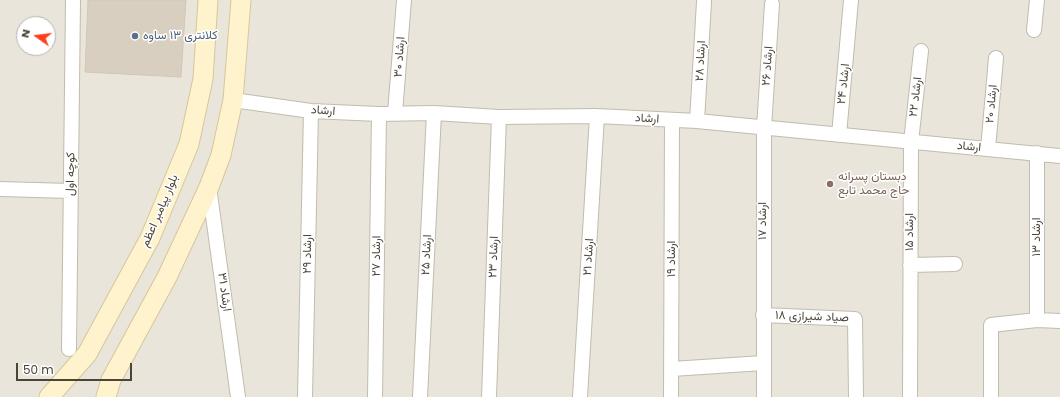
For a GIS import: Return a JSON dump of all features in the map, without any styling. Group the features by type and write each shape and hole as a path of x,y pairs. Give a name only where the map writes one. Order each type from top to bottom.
{"main road":[{"name":"بلوار پیامبر اعظم","path":"49,397 87,354 91,347 150,238 188,144 203,79 208,0"},
{"path":"106,397 111,380 167,277 209,188 220,155 233,100 240,0"}],"street":[{"name":"کوچه اول","path":"69,349 73,0"},
{"name":"ارشاد ۳۰","path":"395,113 404,0"},
{"name":"ارشاد ۲۴","path":"839,135 851,0"},
{"path":"1034,30 1037,0"},
{"name":"ارشاد ۲۸","path":"697,121 704,2"},
{"name":"ارشاد ۲۶","path":"764,128 772,4"},
{"name":"ارشاد ۲۲","path":"910,142 921,51"},
{"name":"ارشاد ۲۰","path":"988,149 996,58"},
{"name":"ارشاد","path":"233,100 311,111 379,114 434,113 499,117 597,116 697,121 1060,156"},
{"name":"ارشاد ۲۹","path":"305,397 311,111"},
{"name":"ارشاد ۲۵","path":"420,397 434,113"},
{"name":"ارشاد ۲۷","path":"375,397 379,114"},
{"name":"ارشاد ۲۱","path":"580,397 597,116"},
{"name":"ارشاد ۲۳","path":"489,397 499,117"},
{"name":"ارشاد ۱۹","path":"671,397 672,120"},
{"name":"ارشاد ۱۷","path":"764,128 764,397"},
{"name":"ارشاد ۱۵","path":"910,142 910,397"},
{"name":"ارشاد ۱۳","path":"1037,153 1037,320"},
{"name":"ارشاد ۳۱","path":"209,188 238,397"},
{"path":"0,190 71,190"},
{"path":"910,265 955,264"},
{"name":"صیاد شیرازی ۱۸","path":"763,315 855,318 856,397"},
{"path":"991,397 991,325 1037,320 1060,321"},
{"path":"672,369 764,363"}],"shaded area":[{"path":"0,0 1060,0 1060,397 0,397"}],"building":[{"name":"کلانتری ۱۳ ساوه","path":"88,0 186,0 181,77 85,72"}],"place":[{"name":"کلانتری ۱۳ ساوه","path":"135,36"},
{"name":"دبستان پسرانه حاج محمد تابع","path":"830,184"}]}
